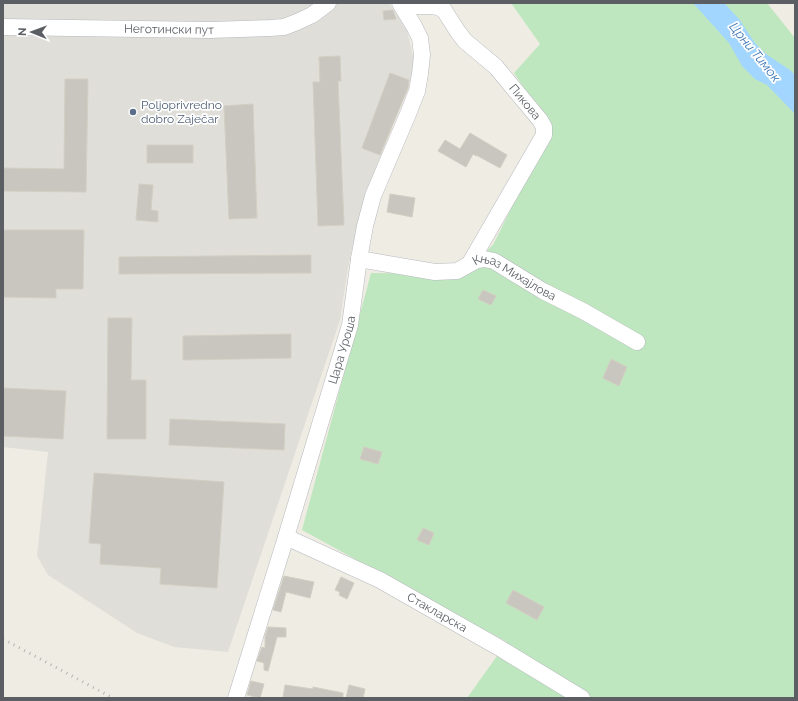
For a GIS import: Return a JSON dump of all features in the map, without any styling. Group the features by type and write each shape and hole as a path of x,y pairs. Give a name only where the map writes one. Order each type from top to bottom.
{"street":[{"name":"Неготински пут","path":"3,27 210,30 284,27 312,15 328,3"},
{"name":"Цара Уроша","path":"236,698 350,325 359,259 365,226 373,196 417,91 422,55 420,38 402,5"},
{"name":"Пикова","path":"402,5 438,7 444,10 465,41 496,67 540,120 544,127 544,135 470,264"},
{"name":"Књаз Михајлова","path":"359,259 435,272 457,271 477,260 484,259 494,261 543,291 583,311 637,342"},
{"name":"Стакларска","path":"286,536 380,580 498,647 582,698"}],"shaded area":[{"path":"3,3 389,3 407,31 413,56 414,70 363,201 348,267 340,320 228,652 174,647 137,633 48,575 37,556 48,452 3,447"}],"green space":[{"path":"511,3 767,3 795,38 795,698 467,698 507,642 302,530 371,273 461,274 493,245 551,128 514,73 540,44"}],"water":[{"name":"Црни Тимок","path":"693,3 724,3 739,19 755,43 766,54 795,75 795,114 767,85 755,79 742,66 729,43"}],"building":[{"path":"393,10 396,19 384,20 383,11"},
{"path":"340,56 341,81 338,81 344,225 318,226 313,82 320,82 319,57"},
{"path":"390,73 409,80 408,88 380,155 362,148"},
{"path":"65,79 88,79 86,192 3,191 3,168 64,169"},
{"path":"253,104 257,218 229,219 224,106"},
{"path":"470,133 507,155 500,168 473,154 466,167 438,151 445,140 460,149"},
{"path":"147,145 193,145 193,163 147,163"},
{"path":"139,184 153,185 151,210 158,211 158,222 136,220"},
{"path":"390,194 415,198 412,217 387,212"},
{"path":"3,230 84,230 83,289 56,289 56,298 3,297"},
{"path":"311,255 311,273 119,274 119,257"},
{"path":"483,290 496,296 491,305 478,299"},
{"path":"108,318 132,318 131,380 146,380 146,439 107,439"},
{"path":"291,334 291,358 183,360 183,336"},
{"path":"611,359 627,367 619,386 603,378"},
{"path":"3,388 66,391 63,439 3,436"},
{"path":"170,419 285,424 284,450 169,445"},
{"path":"364,447 382,452 378,464 360,459"},
{"path":"94,473 224,482 217,588 160,584 161,568 100,564 101,544 89,543"},
{"path":"423,528 434,533 429,545 417,540"},
{"path":"284,576 314,582 310,598 286,592 281,612 273,610"},
{"path":"341,577 354,583 347,599 339,595 340,592 335,590"},
{"path":"513,590 544,607 537,620 506,603"},
{"path":"268,627 286,628 286,637 277,637 268,671 264,670 264,663 257,661 262,647 265,648 265,637"},
{"path":"251,681 264,684 260,698 247,695"},
{"path":"285,685 313,689 313,687 343,693 343,698 283,698"},
{"path":"349,685 365,689 363,698 346,698"}],"railway":[{"path":"3,639 113,698"}],"place":[{"name":"Poljoprivredno dobro Zaječar","path":"133,112"}]}
